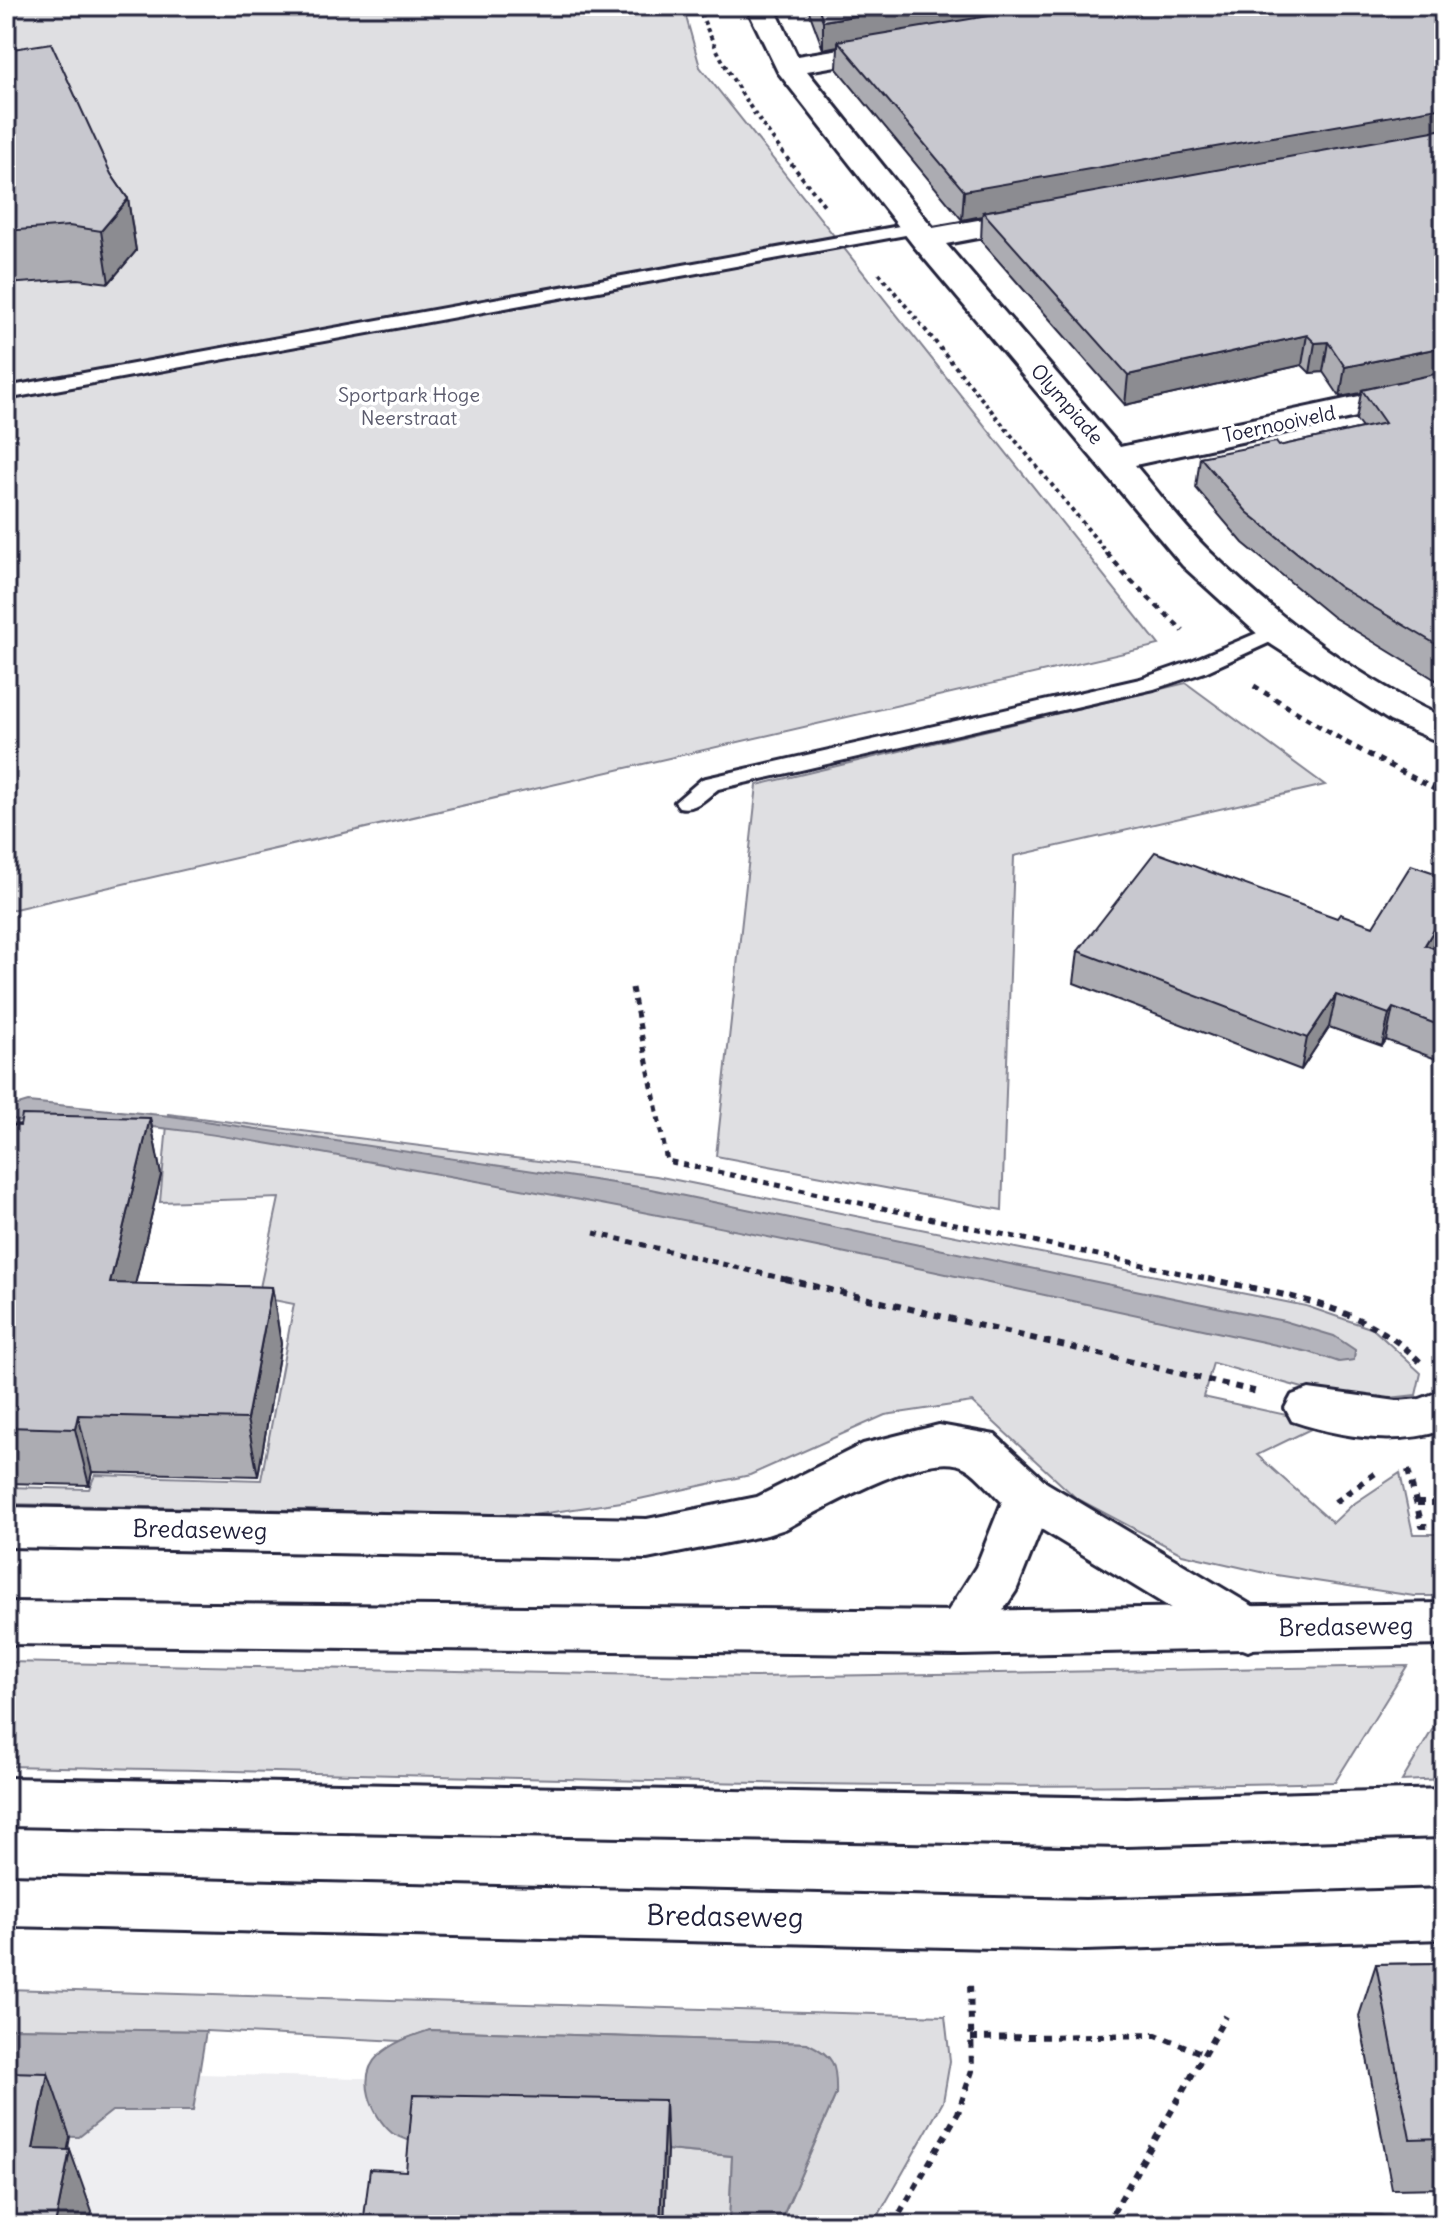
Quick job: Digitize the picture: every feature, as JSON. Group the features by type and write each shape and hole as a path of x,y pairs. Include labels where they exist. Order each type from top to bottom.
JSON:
{"street":[{"name":"Olympiade","path":"760,6 788,66 921,234 1196,558 1276,631 1403,713 1444,732"},
{"path":"788,66 916,45"},
{"path":"921,234 1073,212"},
{"name":"Toernooiveld","path":"1114,459 1444,388"},
{"path":"1309,1408 1395,1421 1436,1414 1435,1388"},
{"name":"Bredaseweg","path":"6,1527 647,1539 767,1515 880,1458 939,1444 978,1449 1029,1497 1248,1629"},
{"path":"960,1633 998,1576 1029,1497"},
{"name":"Bredaseweg","path":"6,1623 960,1633 1444,1624"},
{"path":"6,1802 1126,1822 1444,1813"},
{"name":"Bredaseweg","path":"6,1901 1085,1925 1444,1914"}],"lane":[{"path":"6,393 921,234"},
{"path":"687,802 710,784 1172,676 1276,631"}],"path":[{"path":"632,988 667,1161 1315,1302 1364,1320 1394,1336 1435,1388"},
{"path":"594,1233 1247,1389 1309,1408"},
{"path":"1407,1466 1422,1526 1444,1526"},
{"path":"1417,1503 1444,1503"},
{"path":"893,2225 958,2113 972,2071 970,1976"},
{"path":"1106,2225 1226,2016"},
{"path":"971,2038 1156,2035 1204,2054"}],"shaded area":[{"path":"28,1102 171,1116 646,1188 1284,1321 1334,1336 1355,1350 1354,1360 1339,1362 1309,1352 769,1237 285,1146 126,1124 19,1121 8,1117 8,1108"},
{"path":"6,2028 206,2031 193,2111 112,2111 79,2137 6,2135"},
{"path":"430,2030 807,2043 823,2052 832,2062 836,2094 779,2225 729,2225 732,2156 667,2150 421,2145 392,2133 373,2106 367,2084 368,2074 384,2050"},
{"path":"6,2069 670,2086 664,2225 6,2225"},
{"path":"1343,2214 1380,2215 1411,2225 1325,2225"}],"green space":[{"name":"Sportpark Hoge Neerstraat","path":"6,6 683,6 700,67 1159,645 6,911"},
{"path":"1186,683 1325,785 1014,856 1002,1210 716,1156 757,785"},
{"path":"168,1114 656,1176 1306,1306 1373,1329 1421,1373 1416,1395 1353,1402 1213,1363 1203,1397 1323,1423 1257,1455 1333,1523 1352,1505 1400,1473 1413,1534 1444,1534 1444,1596 1414,1596 1270,1574 1182,1554 1076,1498 972,1402 885,1415 750,1475 635,1500 533,1515 6,1504 6,1487 89,1489 95,1475 261,1480 294,1304 258,1297 279,1198 160,1202"},
{"path":"6,1662 754,1677 1407,1666 1335,1782 1003,1786 670,1782 6,1766"},
{"path":"1444,1710 1444,1779 1402,1781"},
{"path":"6,1989 945,2016 950,2061 943,2102 873,2225 779,2225 836,2094 807,2043 430,2030 400,2041 206,2031 6,2028"},
{"path":"667,2150 732,2156 729,2225 664,2225"}],"building":[{"path":"818,6 914,6 823,21"},
{"path":"1048,6 1444,6 1444,86 1436,88 1444,95 1444,107 964,191 838,41"},
{"path":"51,43 111,174 128,199 101,231 69,226 6,231 6,50"},
{"path":"1444,129 1444,347 1345,367 1328,342 1315,343 1307,335 1128,375 983,212"},
{"path":"1444,372 1444,649 1338,586 1247,512 1200,457 1276,442 1279,446 1385,423 1362,390"},
{"path":"1155,852 1337,918 1340,914 1373,926 1411,865 1444,876 1444,913 1425,945 1444,952 1444,1027 1393,1008 1389,1014 1336,995 1307,1038 1078,951"},
{"path":"22,1115 150,1118 110,1283 272,1287 247,1419 78,1415 75,1429 6,1427 6,1125 20,1126"},
{"path":"1444,1963 1444,2138 1410,2139 1376,1964"},
{"path":"6,2072 48,2073 33,2149 70,2150 55,2225 6,2225"},
{"path":"413,2095 665,2100 660,2225 363,2225 370,2169 406,2171"}]}
